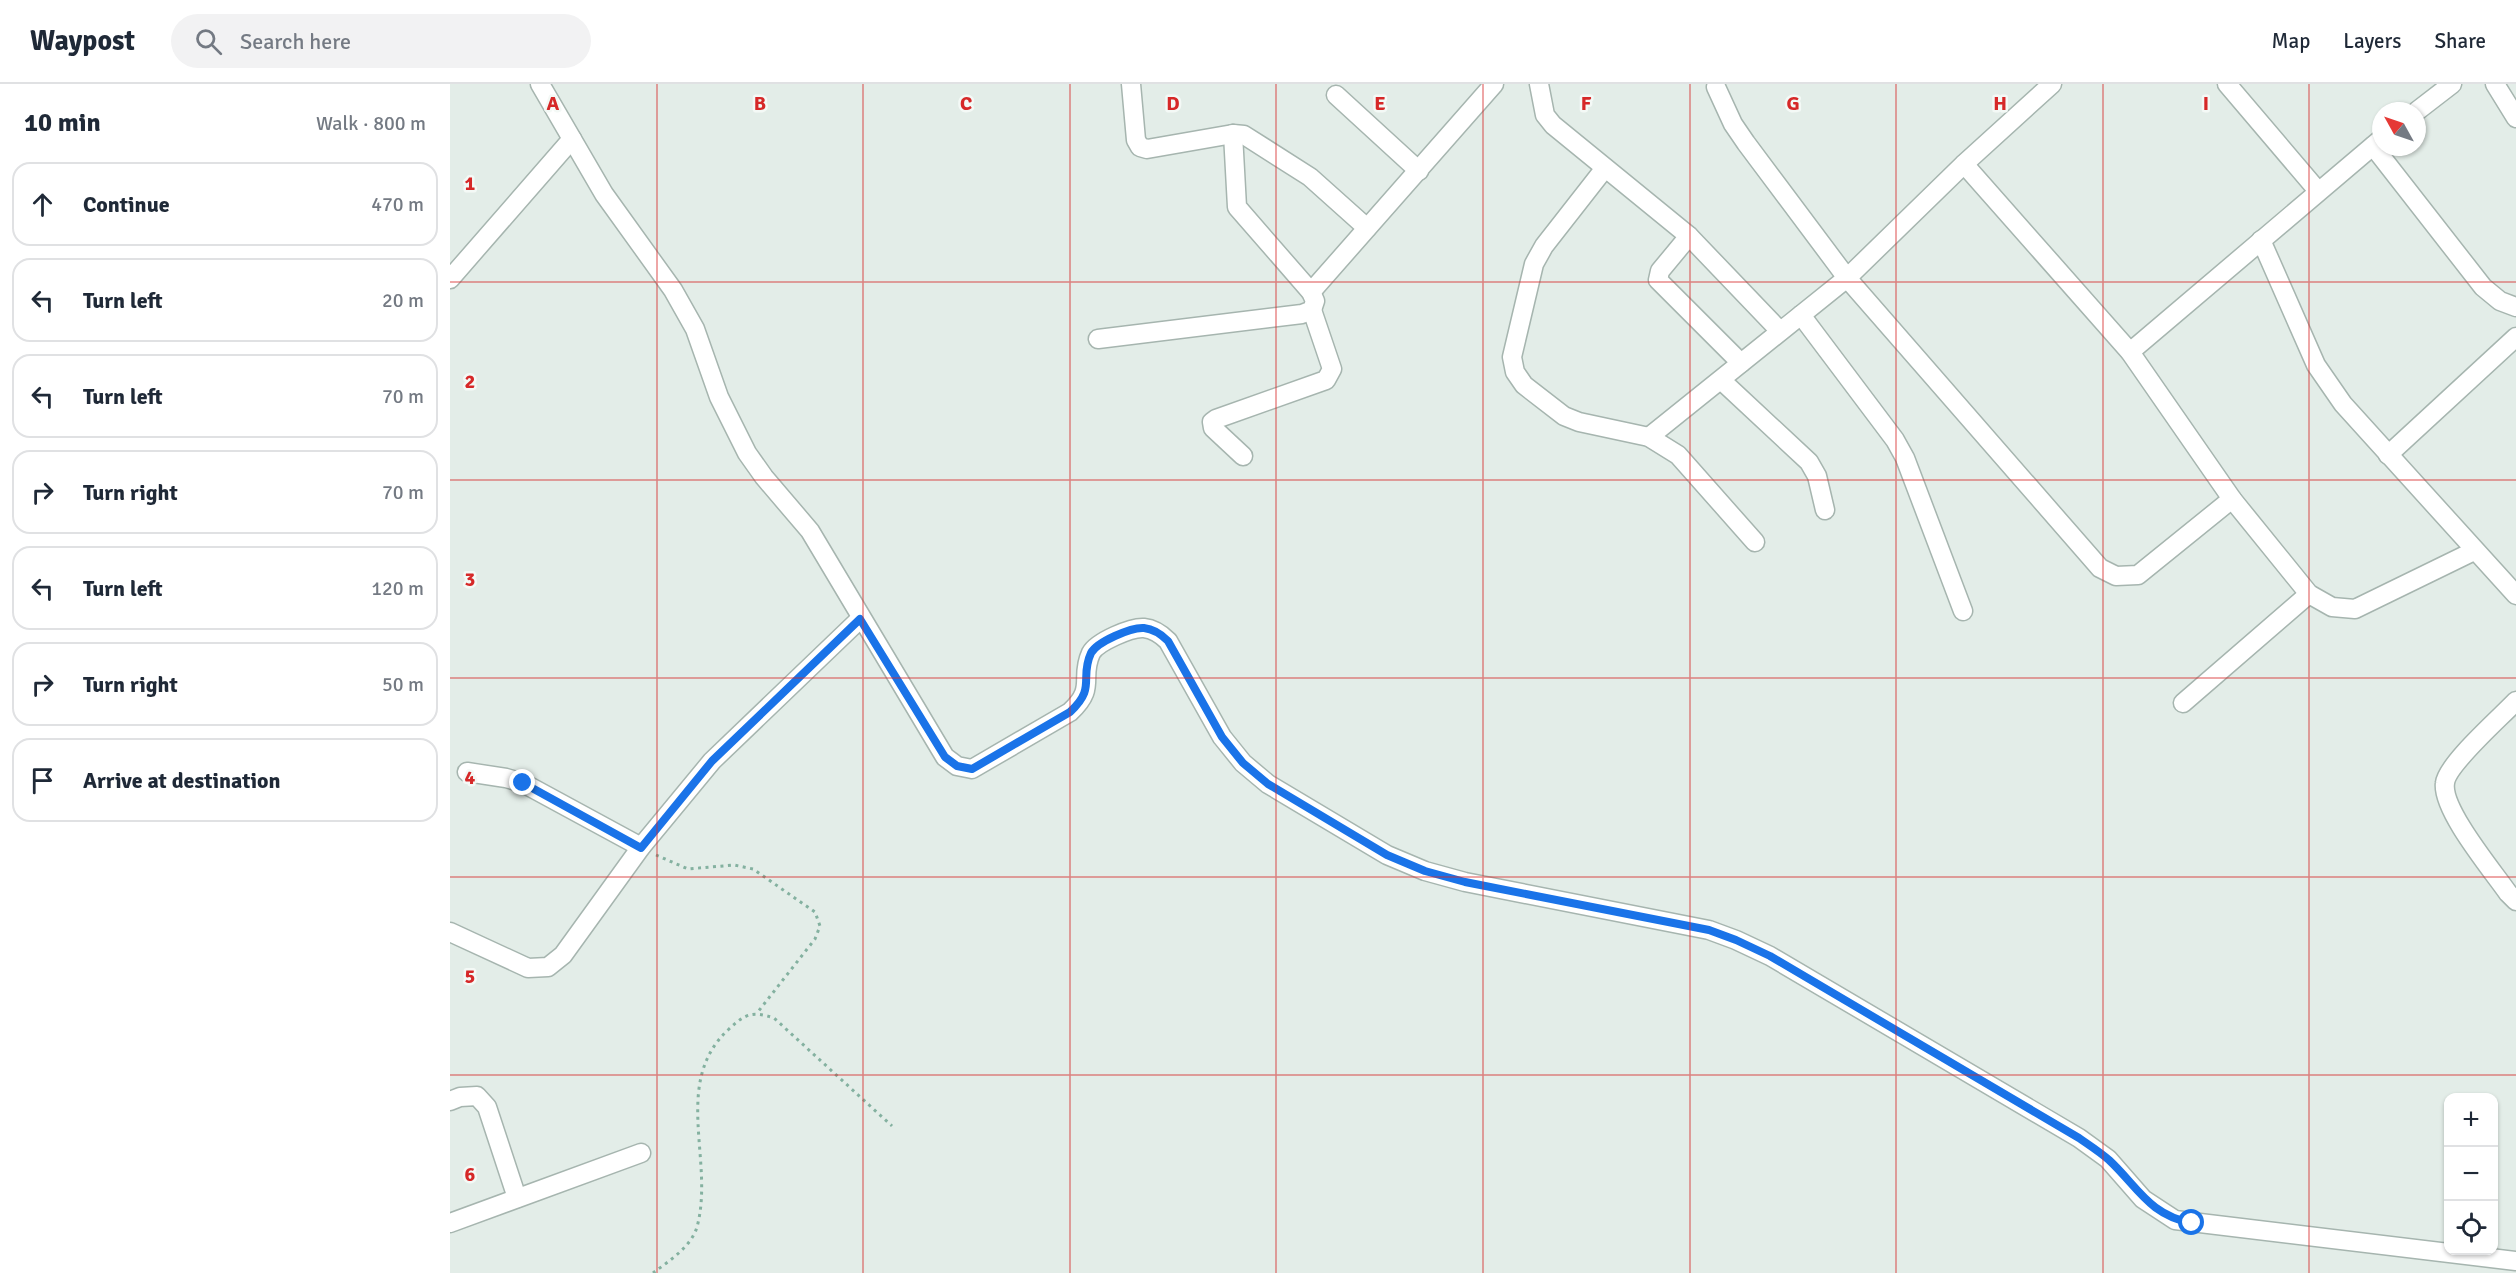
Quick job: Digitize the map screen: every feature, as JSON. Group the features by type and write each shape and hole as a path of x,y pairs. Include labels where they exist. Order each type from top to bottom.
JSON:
{"street":[{"path":"540,84 604,194 673,290 695,329 719,397 747,453 764,477 810,531 860,619 945,757 957,766 972,769 1070,712 1080,703 1087,688 1087,667 1092,652 1102,641 1141,628 1149,629 1168,641 1222,737 1243,763 1268,784 1387,855 1425,871 1465,882 1709,930 1736,940 1770,956 2079,1138 2108,1159 2143,1199 2175,1220 2516,1261"},
{"path":"1131,84 1136,140 1140,147 1146,149 1233,134 1244,135 1256,140 1310,177 1367,228"},
{"path":"1098,339 1302,314 1367,228 1494,84"},
{"path":"1539,84 1545,115 1553,125 1689,237 1780,331"},
{"path":"1649,437 1846,278 1964,164 2052,84"},
{"path":"2227,84 2318,190"},
{"path":"2426,104 2452,84"},
{"path":"2495,84 2516,118"},
{"path":"1717,85 1733,124 1846,278 2100,568 2116,576 2138,575 2232,499"},
{"path":"1336,95 1419,171"},
{"path":"1233,134 1237,207 1311,301 1332,369 1326,380 1216,418 1212,422 1213,428 1243,456"},
{"path":"450,279 572,139"},
{"path":"2130,352 2318,190 2372,147"},
{"path":"2387,156 2483,287 2500,301 2516,307"},
{"path":"1964,164 2130,352 2232,499 2309,594 2332,607 2355,609 2474,551"},
{"path":"1605,168 1544,246 1534,264 1512,357 1515,372 1524,385 1564,416 1579,422 1649,437 1678,455 1755,542"},
{"path":"1689,237 1660,271 1658,280 1741,363"},
{"path":"2261,240 2316,365 2343,404 2516,595"},
{"path":"1801,315 1895,440 1905,458 1963,610"},
{"path":"2388,455 2516,337"},
{"path":"1720,380 1809,462 1817,476 1825,510"},
{"path":"2183,703 2309,594"},
{"path":"450,932 528,968 548,966 563,955 641,848 712,761 860,619"},
{"path":"2516,701 2451,767 2445,782 2445,796 2455,818 2516,901"},
{"path":"467,772 523,783 641,848"},
{"path":"450,1101 460,1097 477,1096 487,1107 517,1198"},
{"path":"450,1223 641,1153"}],"path":[{"path":"641,848 688,869 734,865 753,869 814,912 820,926 815,939 757,1013"},
{"path":"653,1273 682,1251 696,1230 702,1200 696,1101 705,1061 723,1035 741,1017 757,1013 774,1018 892,1126"}],"route":[{"path":"523,783 641,848 712,761 860,619 945,757 957,766 972,769 1070,712 1080,703 1087,688 1087,667 1092,652 1102,641 1141,628 1149,629 1168,641 1222,737 1243,763 1268,784 1387,855 1425,871 1465,882 1709,930 1736,940 1770,956 2079,1138 2108,1159 2143,1199 2175,1220 2192,1223"}]}
